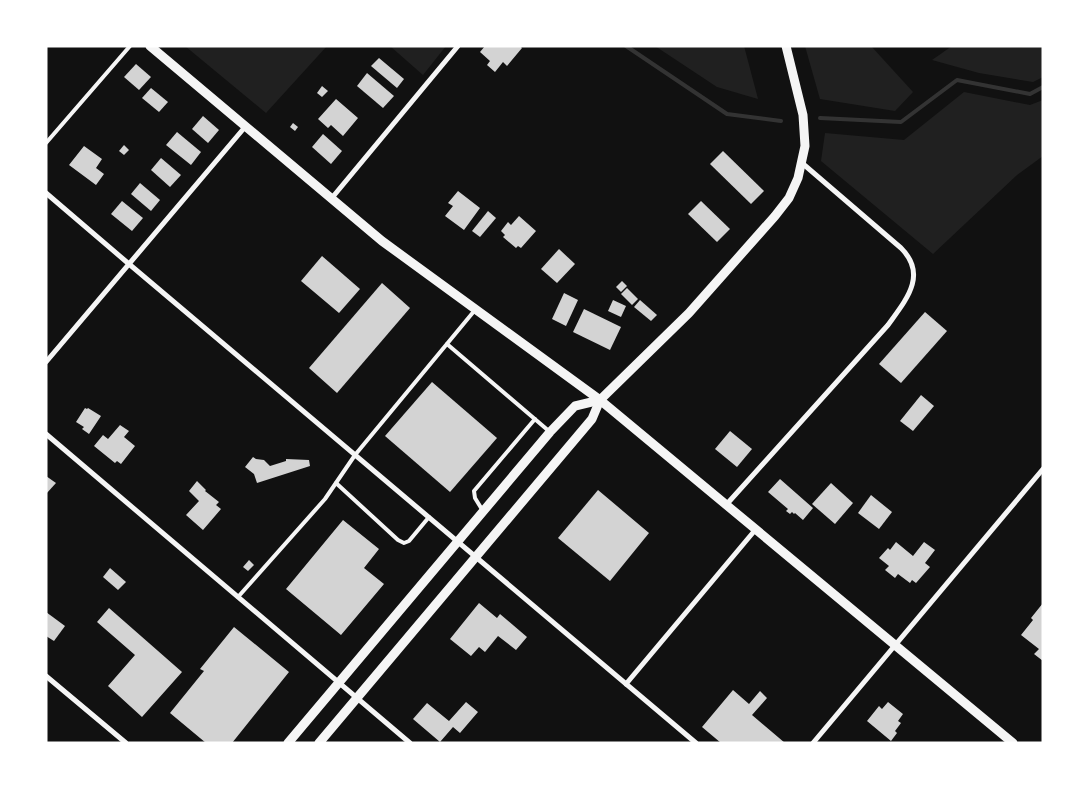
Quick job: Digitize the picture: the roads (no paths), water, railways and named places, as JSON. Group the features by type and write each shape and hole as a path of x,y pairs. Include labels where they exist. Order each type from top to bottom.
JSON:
{"street":[{"path":"150,46 382,241 600,400 1013,743"},
{"path":"331,199 458,46"},
{"path":"319,743 592,419 600,400 689,313 789,198 798,178 805,146 803,115 786,46"},
{"path":"46,362 245,127"},
{"path":"726,504 888,325 904,301 915,273 913,263 901,248 802,163"},
{"path":"46,193 696,743"},
{"path":"288,743 550,432 575,406 600,400"},
{"path":"46,434 410,743"},
{"path":"813,743 1043,469"},
{"path":"626,684 756,529"},
{"path":"46,676 126,743"}],"lane":[{"path":"46,143 130,46"},
{"path":"238,598 325,498 355,455 475,310"},
{"path":"447,344 550,432"},
{"path":"483,511 475,498 474,491 535,419"},
{"path":"336,483 398,540 404,543 409,540 429,517"}],"waterway":[{"path":"626,46 727,114 781,121"},
{"path":"820,118 901,122 957,80 1030,94 1043,87"}]}
